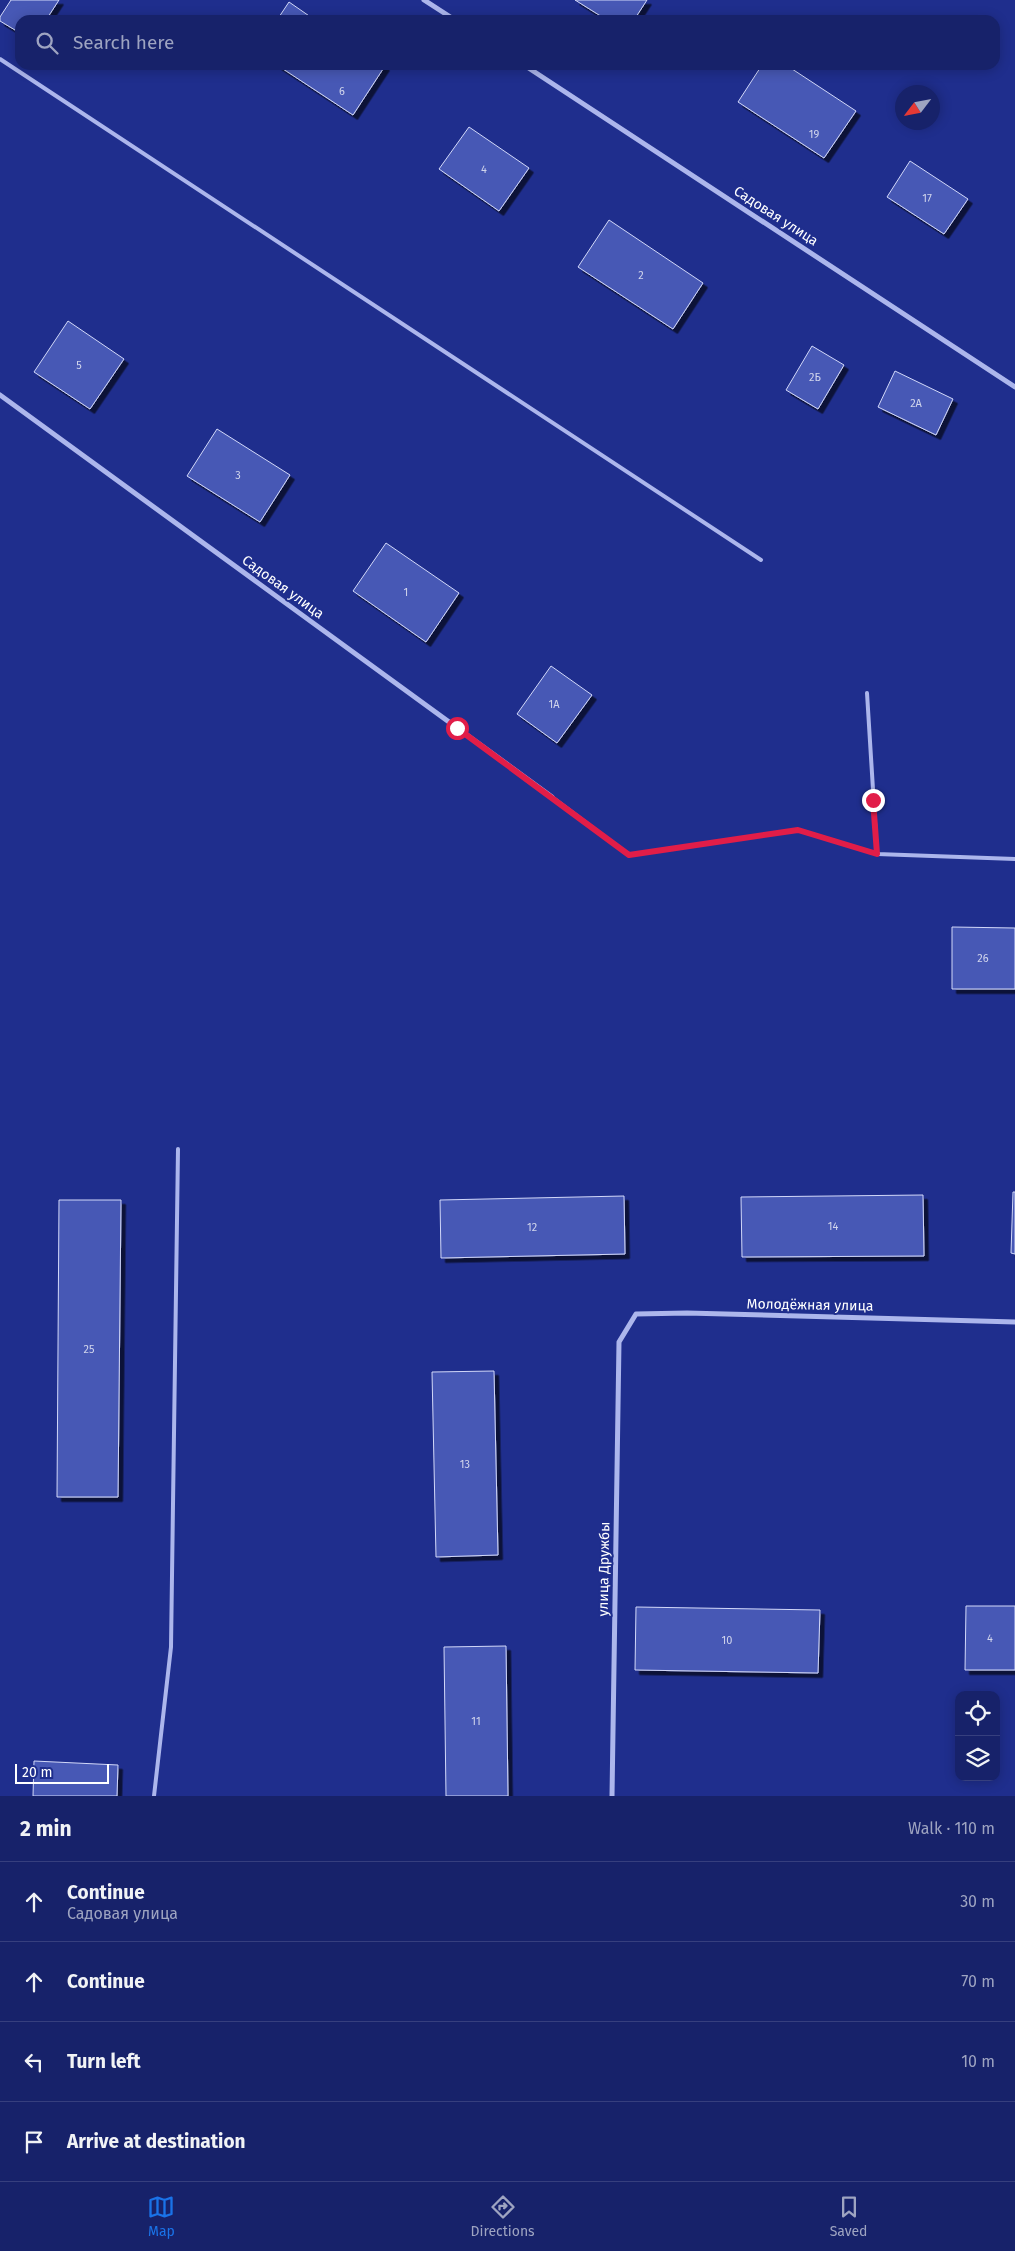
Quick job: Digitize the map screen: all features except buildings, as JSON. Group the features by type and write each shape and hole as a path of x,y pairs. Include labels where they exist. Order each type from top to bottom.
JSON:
{"street":[{"path":"424,0 446,15"},
{"name":"Садовая улица","path":"532,70 1015,387"},
{"name":"Садовая улица","path":"0,395 552,797"},
{"name":"Молодёжная улица","path":"619,1342 636,1314 687,1313 1015,1322"},
{"name":"улица Дружбы","path":"612,1796 619,1342"}],"lane":[{"path":"0,59 15,69"},
{"path":"17,70 761,560"},
{"path":"867,692 877,854"},
{"path":"552,797 629,855 798,830 877,854 1015,859"},
{"path":"154,1796 171,1647 178,1149"}],"route":[{"path":"457,728 629,855 798,830 877,854 873,800"}]}
